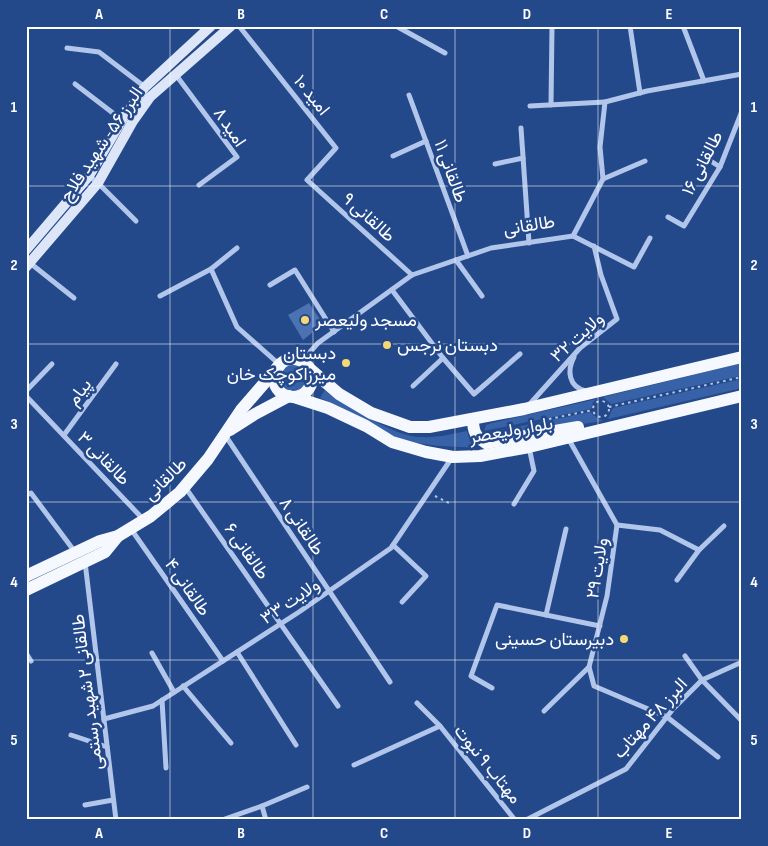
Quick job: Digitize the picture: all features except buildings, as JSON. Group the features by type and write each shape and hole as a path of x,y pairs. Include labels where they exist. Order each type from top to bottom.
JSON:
{"main road":[{"name":"بلوار ولیعصر","path":"306,365 339,394 371,413 410,427 429,427 524,409 742,357"},
{"path":"290,359 306,365 312,374 310,387 306,392 291,396 284,394 276,386 275,375 280,365 290,359"},
{"name":"طالقانی","path":"118,536 144,520 185,486 208,459 241,410 280,365"},
{"name":"طالقانی","path":"224,434 255,414 291,396"},
{"name":"بلوار ولیعصر","path":"291,396 328,408 366,426 392,442 426,452 453,457 480,456 529,447 742,396"},
{"path":"473,420 473,430 478,438 486,443 575,427 624,424"},
{"path":"26,576 100,541 118,536"},
{"path":"26,590 105,552 118,536"}],"street":[{"name":"البرز ۵۶- شهید فلاح","path":"27,247 89,176 122,120 145,88 211,26"},
{"name":"البرز ۵۶- شهید فلاح","path":"28,265 98,183 134,120 150,97 231,26"},
{"name":"امید ۱۰","path":"239,26 336,148 307,180"},
{"path":"396,26 445,53"},
{"path":"552,26 552,105"},
{"path":"630,26 640,93"},
{"path":"683,26 704,81"},
{"path":"67,48 99,52 145,88"},
{"name":"امید ۸","path":"176,74 237,157 199,185"},
{"path":"530,106 605,102 640,93 742,74"},
{"path":"75,84 122,120"},
{"name":"طالقانی ۱۱","path":"409,94 468,256"},
{"path":"605,102 600,147 603,179 645,160"},
{"name":"طالقانی ۱۶","path":"668,217 684,226 720,166 742,111"},
{"path":"521,128 528,243"},
{"path":"393,156 426,141"},
{"path":"495,164 523,158"},
{"path":"706,158 720,166"},
{"path":"89,176 136,221"},
{"name":"طالقانی","path":"306,365 318,343 412,276 491,248 573,236 603,179"},
{"name":"طالقانی ۹","path":"307,180 412,276"},
{"path":"573,236 634,267 650,238"},
{"name":"ولایت ۳۲","path":"524,409 580,348 617,320 594,246"},
{"path":"160,296 211,269 237,248"},
{"path":"456,260 482,296"},
{"path":"28,265 74,298"},
{"path":"211,269 237,327 280,365"},
{"path":"270,285 295,270 334,332"},
{"path":"392,290 443,358 474,394 520,354"},
{"path":"580,348 570,367 569,375 579,390 593,392"},
{"path":"413,386 443,358"},
{"path":"26,391 52,364"},
{"name":"پیام","path":"64,436 116,364"},
{"name":"طالقانی ۳","path":"26,396 144,520"},
{"name":"طالقانی ۸","path":"224,434 390,682"},
{"name":"ولایت ٢٩","path":"568,437 618,525 607,596 589,667"},
{"path":"514,504 534,471 529,447"},
{"name":"ولایت ٣۳","path":"104,719 153,706 281,624 391,548 453,457"},
{"name":"طالقانی ۶","path":"185,486 338,706"},
{"path":"26,495 31,493 75,553"},
{"path":"618,525 660,530 699,550"},
{"path":"677,580 699,550 724,526"},
{"name":"طالقانی ۴","path":"131,529 223,661"},
{"path":"546,615 566,529"},
{"path":"393,545 426,576 402,602"},
{"name":"طالقانی ۲ شهید رستمی","path":"85,562 116,820"},
{"path":"492,688 471,676 497,605 600,626"},
{"path":"237,652 296,745"},
{"path":"26,653 31,661"},
{"path":"152,654 174,692"},
{"path":"685,656 702,680 742,722"},
{"name":"البرز ۴۸ مهتاب","path":"526,820 626,768 667,717 702,680 742,662"},
{"path":"544,711 589,667 594,686 667,717 718,757"},
{"path":"183,686 231,743"},
{"path":"162,700 166,768"},
{"name":"مهتاب ۹ نبوت","path":"417,703 440,726 515,820"},
{"path":"354,765 440,726"},
{"path":"71,735 107,747"},
{"path":"222,820 307,787"},
{"path":"84,805 113,800"},
{"path":"262,806 266,820"}],"path":[{"path":"609,407 742,377"},
{"path":"600,401 605,402 609,407 608,412 603,416 597,416 594,412 594,405 600,401"},
{"path":"429,492 451,504"}],"shaded area":[{"path":"742,363 742,376 611,404 603,397"},
{"path":"293,364 303,368 307,378 303,388 293,392 283,388 279,378 283,368"},
{"path":"742,379 742,388 608,419 613,408"},
{"path":"326,388 371,419 398,432 410,436 427,437 444,436 467,431 470,441 476,448 425,444 396,437 320,398"},
{"path":"597,399 593,402 591,409 484,431 486,425 492,423"},
{"path":"591,412 603,421 493,437 489,437 485,433"}],"place":[{"name":"مسجد ولیعصر","path":"305,320"},
{"name":"دبستان نرجس","path":"387,345"},
{"name":"دبستان میرزاکوچک خان","path":"346,363"},
{"name":"دبیرستان حسینی","path":"624,639"}]}
